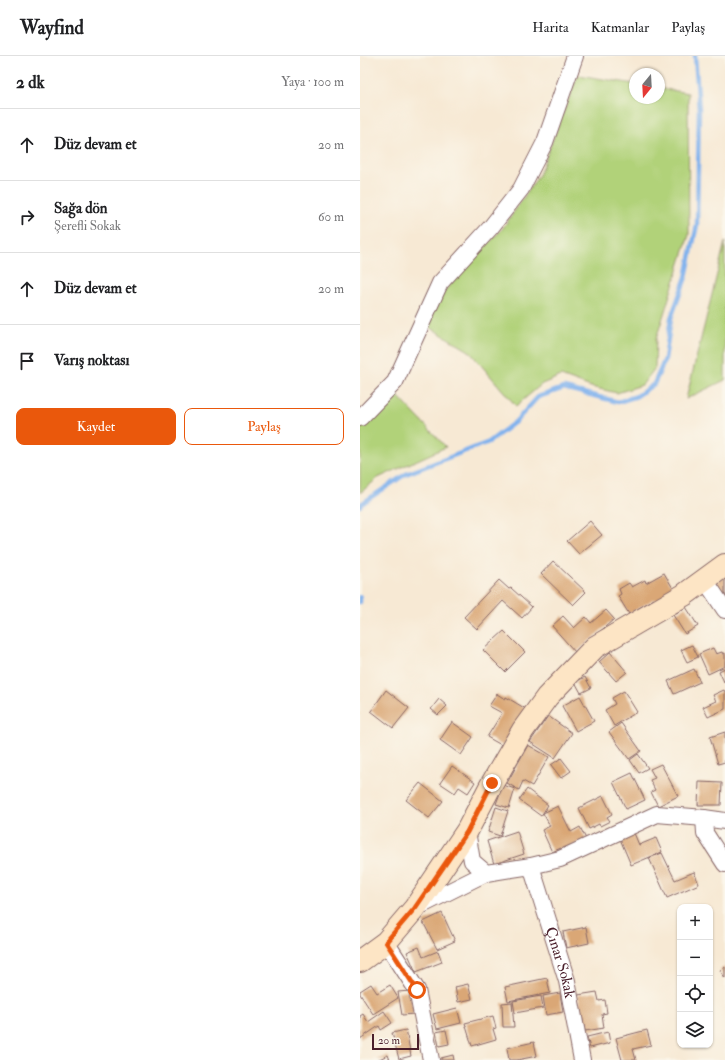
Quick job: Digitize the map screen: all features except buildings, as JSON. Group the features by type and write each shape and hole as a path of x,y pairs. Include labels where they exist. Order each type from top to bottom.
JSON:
{"street":[{"path":"360,418 395,382 440,284 491,228 521,189 545,142 576,56"},
{"path":"360,961 386,942 415,908 467,832 490,787 523,730 547,697 595,647 684,595 725,565"},
{"path":"705,580 725,610"},
{"path":"415,908 486,873 531,866 560,859 657,814 704,818 725,822"},
{"path":"704,818 705,833 725,864"},
{"path":"467,832 472,861 486,873"},
{"name":"Çınar Sokak","path":"531,866 567,981 582,1060"},
{"path":"386,942 417,990 431,1060"}],"green space":[{"path":"578,75 629,83 629,104 665,104 665,89 688,93 689,235 656,339 655,368 642,385 617,393 591,387 561,376 542,384 516,406 469,351 426,325 445,290 503,228 539,175"},
{"path":"725,242 725,380 686,399"},
{"path":"393,391 446,447 378,478 360,493 360,425"}],"waterway":[{"path":"360,506 406,474 489,442 515,422 538,397 564,388 618,402 637,396 654,384 665,359 671,318 686,277 697,225 699,109 695,56"},
{"path":"360,597 360,602"}],"route":[{"path":"417,990 386,942 415,908 467,832 492,783"}]}
